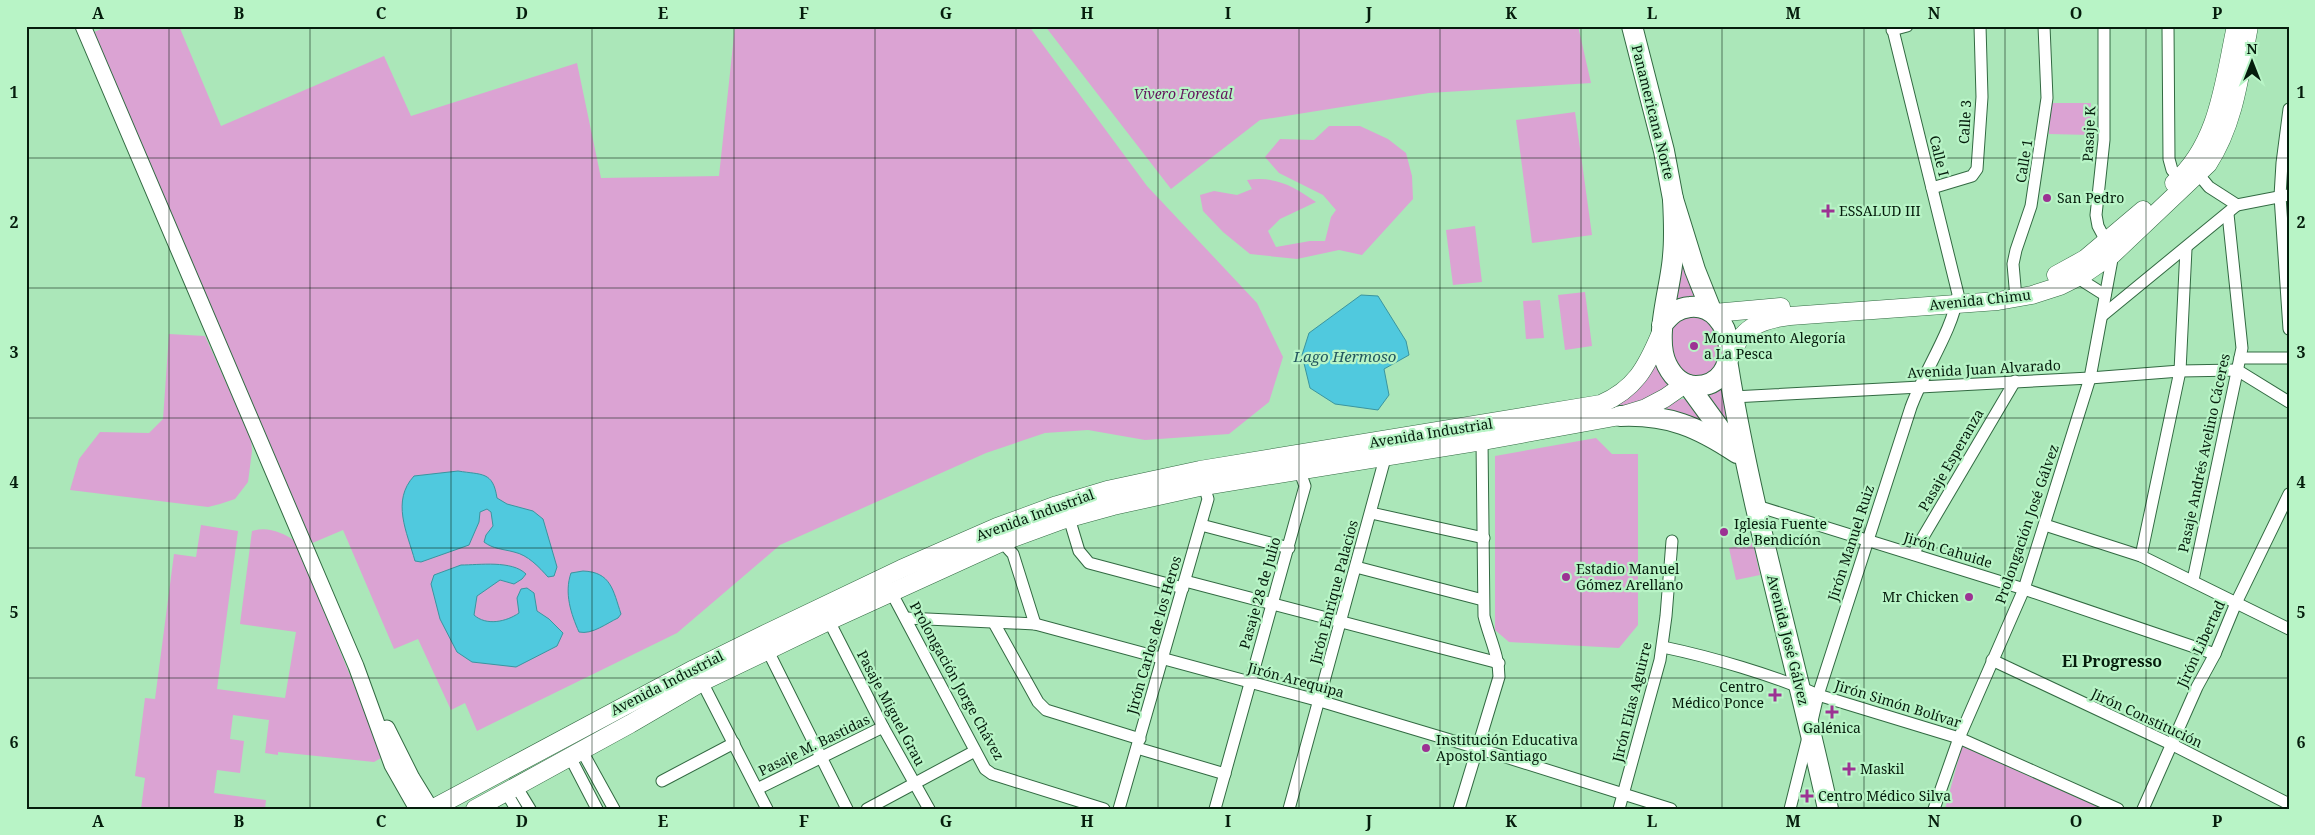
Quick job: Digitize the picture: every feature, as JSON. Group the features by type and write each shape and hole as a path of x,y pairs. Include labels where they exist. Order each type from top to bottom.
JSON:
{"highway":[{"name":"Panamericana Norte","path":"1632,26 1664,151 1673,199 1695,270 1712,312"},
{"name":"Panamericana Norte","path":"1661,330 1673,255 1673,199"},
{"path":"1702,307 1712,312 1724,329 1729,362 1723,374 1711,383 1686,385 1671,372 1666,364 1661,330 1674,312 1682,308 1702,307"},
{"name":"Avenida José Gálvez","path":"1729,362 1733,397 1748,472 1798,686 1810,726 1828,809"},
{"name":"Avenida José Gálvez","path":"1686,385 1737,453 1748,472"},
{"path":"1620,416 1657,416 1672,420 1710,437 1737,453"}],"main road":[{"name":"Avenida Chimu","path":"2188,180 2196,158 2212,126 2219,104 2236,26"},
{"name":"Avenida Chimu","path":"1729,362 1742,335 1756,324 1766,320 2015,292 2041,292 2078,278 2110,247 2188,180 2220,147 2233,108 2249,26"},
{"name":"Avenida Chimu","path":"2015,292 2065,271 2110,247"},
{"name":"Avenida Chimu","path":"1712,312 1957,298"},
{"name":"Avenida Industrial","path":"432,809 694,669 887,585 1069,518 1202,478 1390,440 1601,404 1617,397 1639,376 1661,330"},
{"name":"Avenida Industrial","path":"475,809 702,682 829,621 887,585 997,527 1057,505 1107,490 1202,478 1300,472 1620,416 1652,405 1686,385"}],"street":[{"path":"83,26 356,666 392,765 417,809"},
{"path":"1892,28 1907,26"},
{"name":"Calle 3","path":"1932,188 1972,176 1977,169 1982,97 1980,26"},
{"name":"Calle 1","path":"2015,292 2013,264 2031,206 2043,138 2048,93 2044,26"},
{"name":"Pasaje K","path":"2104,26 2104,140 2096,215 2098,226 2110,247"},
{"path":"2168,26 2169,159 2188,180 2209,187 2237,205"},
{"name":"Calle I","path":"1892,28 1957,298"},
{"path":"2289,109 2283,152 2289,329"},
{"path":"2103,315 2186,249 2237,205 2284,195"},
{"name":"Pasaje Andrés Avelino Cáceres","path":"2192,580 2242,348 2228,214"},
{"name":"Prolongación José Gálvez","path":"1934,809 1959,738 2024,589 2045,526 2090,378 2103,315 2110,247"},
{"path":"2141,556 2180,371 2186,249"},
{"path":"2078,278 2105,295"},
{"name":"Jirón Manuel Ruiz","path":"1790,809 1818,695 1918,387 1953,314 1957,298"},
{"path":"2240,358 2289,358"},
{"path":"2237,370 2289,402"},
{"name":"Avenida Juan Alvarado","path":"1733,397 2090,378 2180,371 2237,370"},
{"name":"Pasaje Esperanza","path":"1913,554 2015,381"},
{"name":"Jirón Enrique Palacios","path":"1289,809 1390,440"},
{"path":"1459,809 1499,677 1499,663 1488,634 1483,600 1482,441"},
{"name":"Pasaje 28 de Julio","path":"1215,809 1271,604 1306,486 1300,472"},
{"name":"Jirón Carlos de los Heros","path":"1119,809 1208,499 1202,478"},
{"name":"Jirón Libertad","path":"2143,809 2197,687 2215,654 2236,603 2289,494"},
{"name":"Jirón Cahuide","path":"1757,506 2024,589 2215,654"},
{"path":"1371,512 1484,538"},
{"path":"1069,518 1079,551 1089,563 1271,604 1499,663"},
{"path":"1201,525 1289,548"},
{"path":"2045,526 2141,556 2289,628"},
{"name":"Jirón Elías Aguirre","path":"1619,809 1663,647 1672,541"},
{"path":"1002,542 1013,554 1035,624"},
{"path":"1356,567 1483,600"},
{"name":"Prolongación Jorge Chávez","path":"887,585 985,769 992,774 1104,809"},
{"name":"Jirón Arequipa","path":"906,618 1035,624 1320,701 1671,809"},
{"name":"Pasaje Miguel Grau","path":"829,621 883,727 928,809"},
{"path":"994,623 1038,702 1046,710 1225,774"},
{"name":"Jirón Simón Bolívar","path":"1663,647 1685,651 1798,686 1818,695 1959,738 2118,809"},
{"path":"768,651 847,809"},
{"name":"Jirón Constitución","path":"1992,660 2171,744 2289,804"},
{"path":"356,666 412,778 432,809"},
{"path":"702,682 767,809"},
{"name":"Pasaje M. Bastidas","path":"757,789 883,727"},
{"path":"662,781 734,742"},
{"path":"867,809 975,751"},
{"path":"576,754 597,809"},
{"path":"576,754 614,809"},
{"path":"511,789 516,809"},
{"path":"511,789 530,809"}],"green space":[{"path":"109,26 179,26 221,126 384,56 411,116 577,63 601,178 719,176 735,26 1029,26 1147,186 1257,303 1283,357 1269,402 1229,434 1145,440 1088,430 1045,433 986,453 780,545 677,633 477,731 465,703 451,710 418,639 394,649 343,530 310,544 94,32"},
{"name":"Vivero Forestal","path":"1045,26 1578,26 1591,83 1429,93 1260,120 1171,189"},
{"path":"2050,103 2091,103 2090,135 2049,134"},
{"path":"1575,112 1592,235 1532,243 1516,120"},
{"path":"1329,126 1360,126 1388,139 1406,153 1412,176 1413,199 1362,255 1339,250 1297,259 1250,254 1223,232 1203,211 1200,195 1214,191 1237,195 1252,189 1247,180 1276,181 1300,191 1316,202 1280,219 1268,231 1276,247 1310,241 1325,241 1331,217 1336,210 1323,195 1279,173 1265,157 1280,139 1314,140"},
{"path":"1475,226 1482,282 1453,285 1446,230"},
{"path":"1679,247 1704,298 1673,300"},
{"path":"1585,292 1592,346 1565,350 1558,295"},
{"path":"1540,300 1544,338 1526,339 1523,301"},
{"path":"1696,316 1714,324 1723,356 1714,373 1687,378 1668,351 1673,323 1677,320"},
{"path":"169,334 205,336 251,438 252,451 248,482 235,499 208,507 70,490 79,459 100,432 149,433 163,419"},
{"path":"1655,363 1672,384 1649,403 1397,445 1604,409"},
{"path":"1723,385 1733,434 1701,393"},
{"path":"1686,399 1707,424 1659,406"},
{"name":"Estadio Manuel Gómez Arellano","path":"1596,438 1612,454 1638,454 1638,625 1619,648 1509,642 1495,630 1495,456"},
{"path":"201,525 238,531 217,689 285,698 296,632 240,624 252,531 263,529 285,535 295,541 381,751 381,758 374,762 278,752 278,755 265,753 269,720 233,715 230,739 244,741 240,773 217,770 214,793 266,800 265,809 141,809 145,778 135,776 145,698 155,699 174,554 196,557"},
{"path":"1753,543 1760,575 1736,580 1729,548"},
{"path":"1962,746 2103,809 1945,809"}],"water":[{"name":"Lago Hermoso","path":"1361,295 1378,296 1406,341 1409,355 1384,369 1389,395 1378,410 1335,404 1310,388 1302,355 1309,333"},
{"path":"458,471 485,476 493,483 497,498 507,504 533,511 543,519 557,567 554,576 548,577 537,565 524,556 484,542 486,535 493,526 491,512 487,509 480,512 479,522 469,545 421,562 415,561 403,517 403,496 407,486 414,476"},
{"path":"461,565 504,565 526,574 514,584 500,580 477,596 474,615 490,622 514,616 519,613 517,598 521,589 527,588 534,593 537,611 549,619 563,633 557,646 516,667 472,662 457,652 440,619 431,584 434,575"},
{"path":"583,571 600,575 610,584 621,614 618,618 589,632 579,632 573,618 568,596 571,573"}],"place":[{"name":"San Pedro","path":"2047,198"},
{"name":"ESSALUD III","path":"1828,211"},
{"name":"Monumento Alegoría a La Pesca","path":"1694,346"},
{"name":"Iglesia Fuente de Bendicíón","path":"1724,532"},
{"name":"Estadio Manuel Gómez Arellano","path":"1566,577"},
{"name":"Mr Chicken","path":"1969,597"},
{"name":"Centro Médico Ponce","path":"1775,695"},
{"name":"Galénica","path":"1832,712"},
{"name":"Institución Educativa Apostol Santiago","path":"1426,748"},
{"name":"Maskil","path":"1849,769"},
{"name":"Centro Médico Silva","path":"1807,796"}],"district":[{"name":"El Progresso","path":"2112,661"}]}
